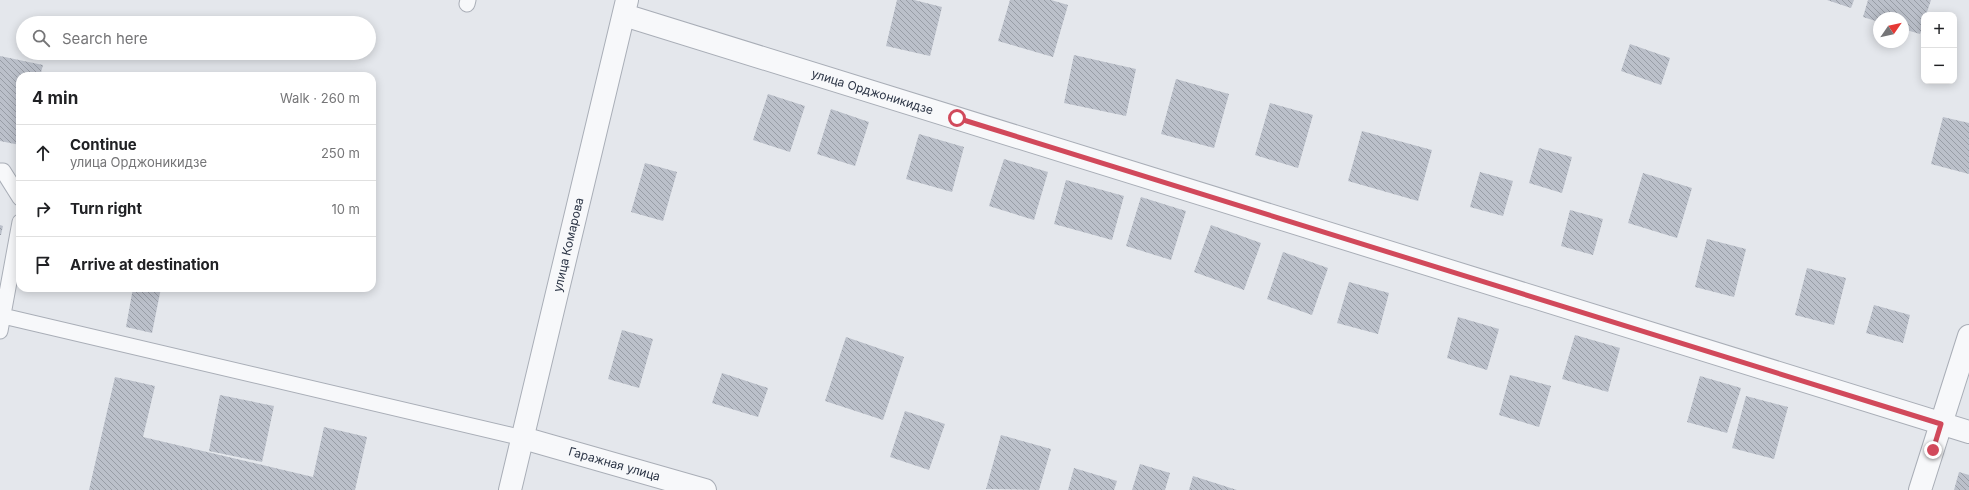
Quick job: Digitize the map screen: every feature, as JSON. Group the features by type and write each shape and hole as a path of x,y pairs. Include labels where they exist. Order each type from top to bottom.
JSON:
{"street":[{"name":"улица Орджоникидзе","path":"626,7 1969,432"},
{"name":"улица Комарова","path":"510,490 626,7"},
{"path":"1920,490 1969,336"},
{"name":"Гаражная улица","path":"523,438 705,490"}],"lane":[{"path":"0,171 3,171 16,192"},
{"path":"0,332 16,244"},
{"path":"3,316 523,438"}],"building":[{"path":"897,0 914,0 942,7 930,56 886,46"},
{"path":"1010,0 1051,0 1068,5 1053,57 998,41"},
{"path":"1827,0 1854,0 1851,8"},
{"path":"1868,0 1931,0 1927,12 1921,12 1920,34 1909,31 1909,12 1873,12 1873,20 1863,17"},
{"path":"1630,44 1670,58 1661,85 1621,71"},
{"path":"1074,55 1136,69 1126,116 1064,103"},
{"path":"0,56 43,65 41,72 16,72 16,144 0,141"},
{"path":"1176,79 1229,94 1214,148 1161,134"},
{"path":"768,94 805,106 790,152 753,140"},
{"path":"1270,103 1313,115 1298,168 1255,155"},
{"path":"831,109 869,122 855,166 817,154"},
{"path":"1943,117 1969,123 1969,174 1931,164"},
{"path":"1362,131 1432,150 1418,201 1348,181"},
{"path":"919,134 964,147 952,192 906,179"},
{"path":"1539,148 1572,157 1562,193 1529,183"},
{"path":"1004,159 1048,172 1034,220 989,206"},
{"path":"645,163 677,172 663,221 631,212"},
{"path":"1480,172 1513,181 1503,216 1470,207"},
{"path":"1643,173 1692,188 1677,238 1628,223"},
{"path":"1066,180 1124,196 1112,240 1054,224"},
{"path":"1141,197 1186,211 1171,260 1126,246"},
{"path":"1570,210 1603,219 1593,255 1561,246"},
{"path":"0,225 3,226 1,235 0,235"},
{"path":"1211,225 1261,243 1244,290 1194,272"},
{"path":"1707,239 1746,249 1734,297 1695,287"},
{"path":"1283,252 1328,268 1312,315 1267,299"},
{"path":"1807,268 1846,278 1834,325 1795,315"},
{"path":"1349,282 1389,293 1378,334 1337,323"},
{"path":"132,292 160,292 152,333 126,327"},
{"path":"1874,305 1910,315 1903,343 1866,333"},
{"path":"1458,317 1499,329 1487,370 1447,358"},
{"path":"622,330 653,339 639,388 608,379"},
{"path":"1575,335 1620,348 1608,392 1562,379"},
{"path":"846,337 904,357 883,420 825,401"},
{"path":"722,373 768,388 758,417 712,403"},
{"path":"1510,375 1551,386 1539,427 1499,415"},
{"path":"1700,376 1741,388 1727,433 1687,422"},
{"path":"115,377 155,386 143,437 313,477 324,427 367,437 355,490 89,490"},
{"path":"220,395 274,406 262,462 209,451"},
{"path":"1746,396 1788,407 1774,459 1732,448"},
{"path":"905,411 945,424 929,470 890,457"},
{"path":"1001,435 1051,449 1039,490 986,489"},
{"path":"1140,464 1170,473 1165,490 1132,490"},
{"path":"1074,468 1117,481 1114,490 1068,490"},
{"path":"1959,472 1969,475 1969,490 1954,490"},
{"path":"1193,476 1237,490 1189,490"}],"route":[{"path":"957,118 1941,424 1933,450"}]}
